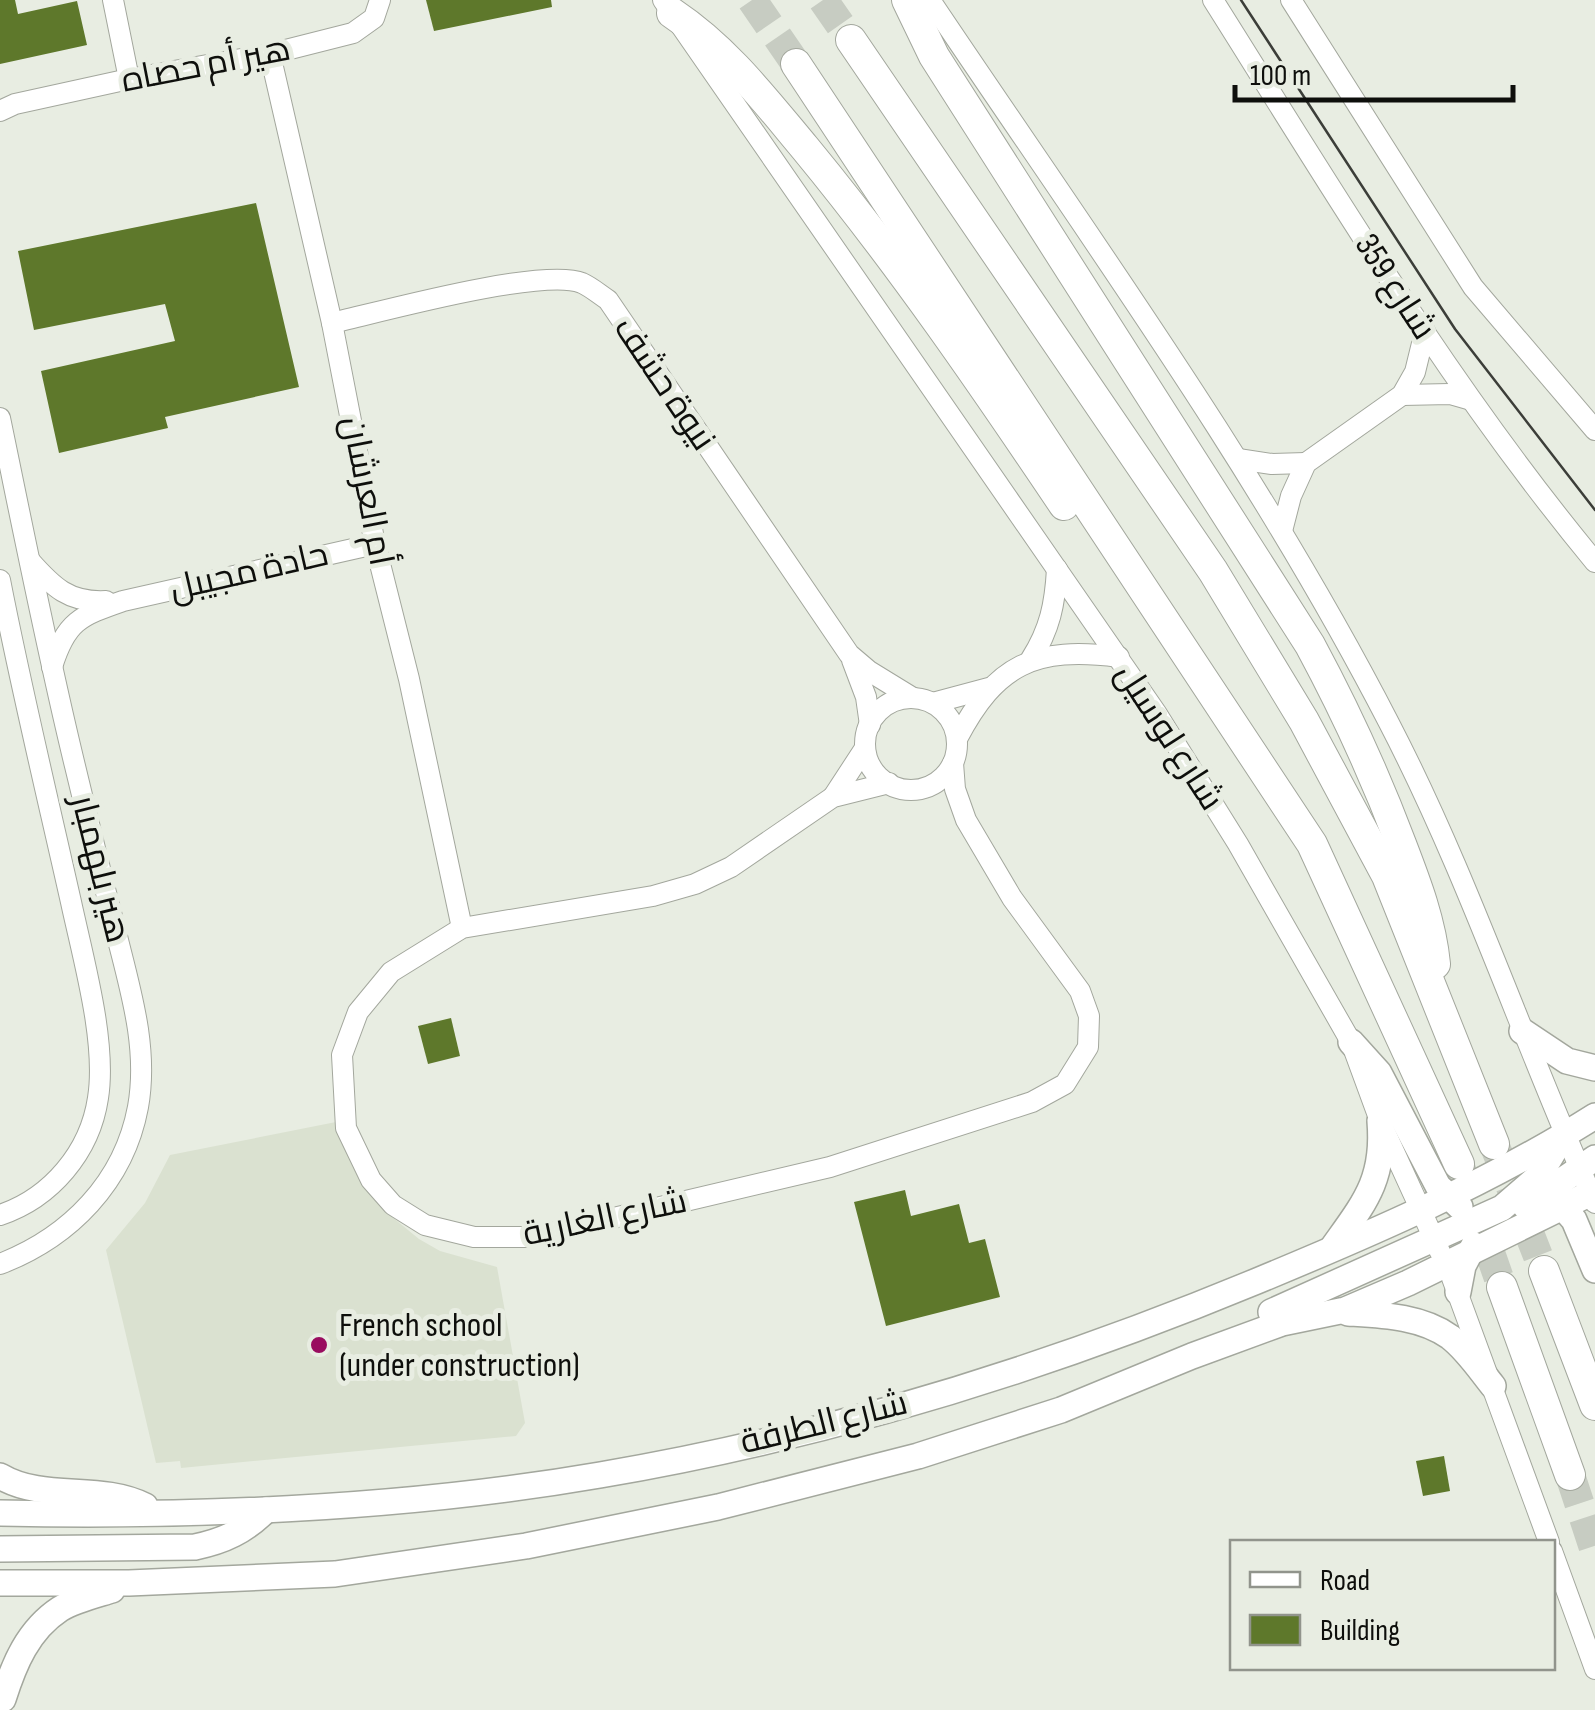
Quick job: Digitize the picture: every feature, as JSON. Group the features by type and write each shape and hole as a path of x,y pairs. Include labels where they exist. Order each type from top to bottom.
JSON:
{"highway":[{"path":"907,0 934,56 1287,605 1332,686 1369,762 1424,906 1434,954 1437,1002"},
{"path":"668,6 734,63 853,206 941,324 1268,795 1312,844"},
{"path":"851,40 1213,572 1284,688 1387,876 1494,1144"},
{"name":"شارع لوسيل","path":"796,64 1312,844 1459,1182"},
{"path":"1544,1272 1595,1405"},
{"path":"1502,1287 1570,1475"}],"main road":[{"path":"1522,1030 1567,1061 1595,1068"},
{"path":"1351,1042 1379,1073 1438,1186 1459,1182 1594,1196"},
{"name":"شارع الطرفة","path":"0,1513 158,1514 422,1499 602,1475 798,1432 904,1404 1179,1314 1420,1210 1459,1182 1563,1135 1595,1116"},
{"path":"1331,1251 1372,1190 1381,1156 1380,1121"},
{"path":"1563,1135 1546,1166 1547,1194 1595,1270"},
{"path":"1458,1292 1470,1252 1479,1239 1587,1164"},
{"path":"1459,1182 1502,1222"},
{"path":"1192,1356 1244,1323 1440,1252 1502,1222"},
{"name":"شارع الطرفة","path":"0,1583 129,1583 336,1574 526,1546 718,1507 936,1450 1062,1410 1282,1323 1358,1304 1440,1252 1470,1252"},
{"path":"1333,1312 1379,1315 1434,1328 1460,1347 1493,1386"},
{"path":"0,1476 29,1490 129,1498 158,1514"},
{"path":"0,1549 195,1547 240,1532 266,1510"},
{"path":"3,1698 14,1663 36,1631 62,1608 129,1583"}],"street":[{"path":"113,0 129,79"},
{"name":"هير أم حصاه","path":"5,106 270,54 353,33 374,18 380,0"},
{"path":"930,0 1238,459 1389,723 1442,836 1563,1135 1587,1164 1594,1196"},
{"name":"شارع 359","path":"1213,0 1352,222 1509,456 1595,562"},
{"name":"شارع 359","path":"1291,0 1474,287 1595,430"},
{"name":"شارع لوسيل","path":"668,6 1119,657 1238,844 1351,1042 1380,1121 1458,1292 1549,1540"},
{"name":"أم العرشان","path":"270,54 462,928"},
{"name":"نيوة حشف","path":"332,323 466,292 546,279 580,282 608,300 850,654 866,697 870,724"},
{"path":"1282,531 1291,496 1306,463 1402,395 1415,372 1425,331"},
{"path":"1402,395 1440,393 1472,400"},
{"name":"هير بلهمبار","path":"0,418 51,669 135,1010 142,1069 129,1141 103,1189 56,1236 0,1264"},
{"path":"1238,459 1306,463"},
{"name":"حادة مجيبل","path":"51,669 59,643 78,618 122,601 375,544"},
{"name":"حادة مجيبل","path":"29,561 64,595 90,602 122,601"},
{"path":"1031,659 1050,624 1057,569"},
{"name":"هير بلهمبار","path":"0,580 85,966 100,1058 98,1099 88,1134 73,1162 22,1208 0,1215"},
{"name":"نيوة حشف","path":"850,654 879,678 923,701"},
{"path":"989,688 883,708 870,724 865,748 875,772 899,788 934,784 953,763 957,739 989,688 1031,659 1066,654 1119,657"},
{"path":"923,701 945,712 957,739"},
{"name":"شارع الغارية","path":"833,797 865,748"},
{"name":"شارع الغارية","path":"888,783 833,797 731,867 695,884 653,896 462,928 391,972 358,1012 342,1056 346,1128 371,1180 393,1205 426,1225 474,1237 560,1233 830,1167 1032,1102 1065,1084 1088,1047 1088,1016 1080,990 1012,898 966,820 955,790 953,763"},
{"name":"شارع الغارية","path":"921,788 966,820"},
{"path":"1555,1559 1595,1669"}],"shaded area":[{"name":"French school (under construction)","path":"336,1122 364,1184 386,1212 440,1251 497,1267 525,1423 516,1436 181,1468 180,1461 156,1463 106,1250 145,1203 170,1155"}],"building":[{"path":"0,0 15,0 18,14 77,1 87,45 0,64"},
{"path":"426,0 551,0 552,7 434,31"},
{"path":"256,203 299,387 165,417 168,428 59,453 41,371 175,341 165,304 34,330 18,251"},
{"path":"451,1018 460,1056 428,1064 418,1026"},
{"path":"905,1190 911,1216 959,1204 969,1243 985,1239 1000,1297 886,1326 854,1202"},
{"path":"1444,1456 1450,1491 1423,1496 1416,1461"}],"tunnel":[{"path":"752,0 796,64"},
{"path":"823,0 851,40"},
{"path":"1494,1144 1544,1271"},
{"path":"1459,1164 1502,1287"},
{"path":"1570,1475 1595,1551"}],"tram line":[{"path":"1241,0 1455,329 1595,510"}],"place":[{"name":"French school (under construction)","path":"319,1345"}]}
